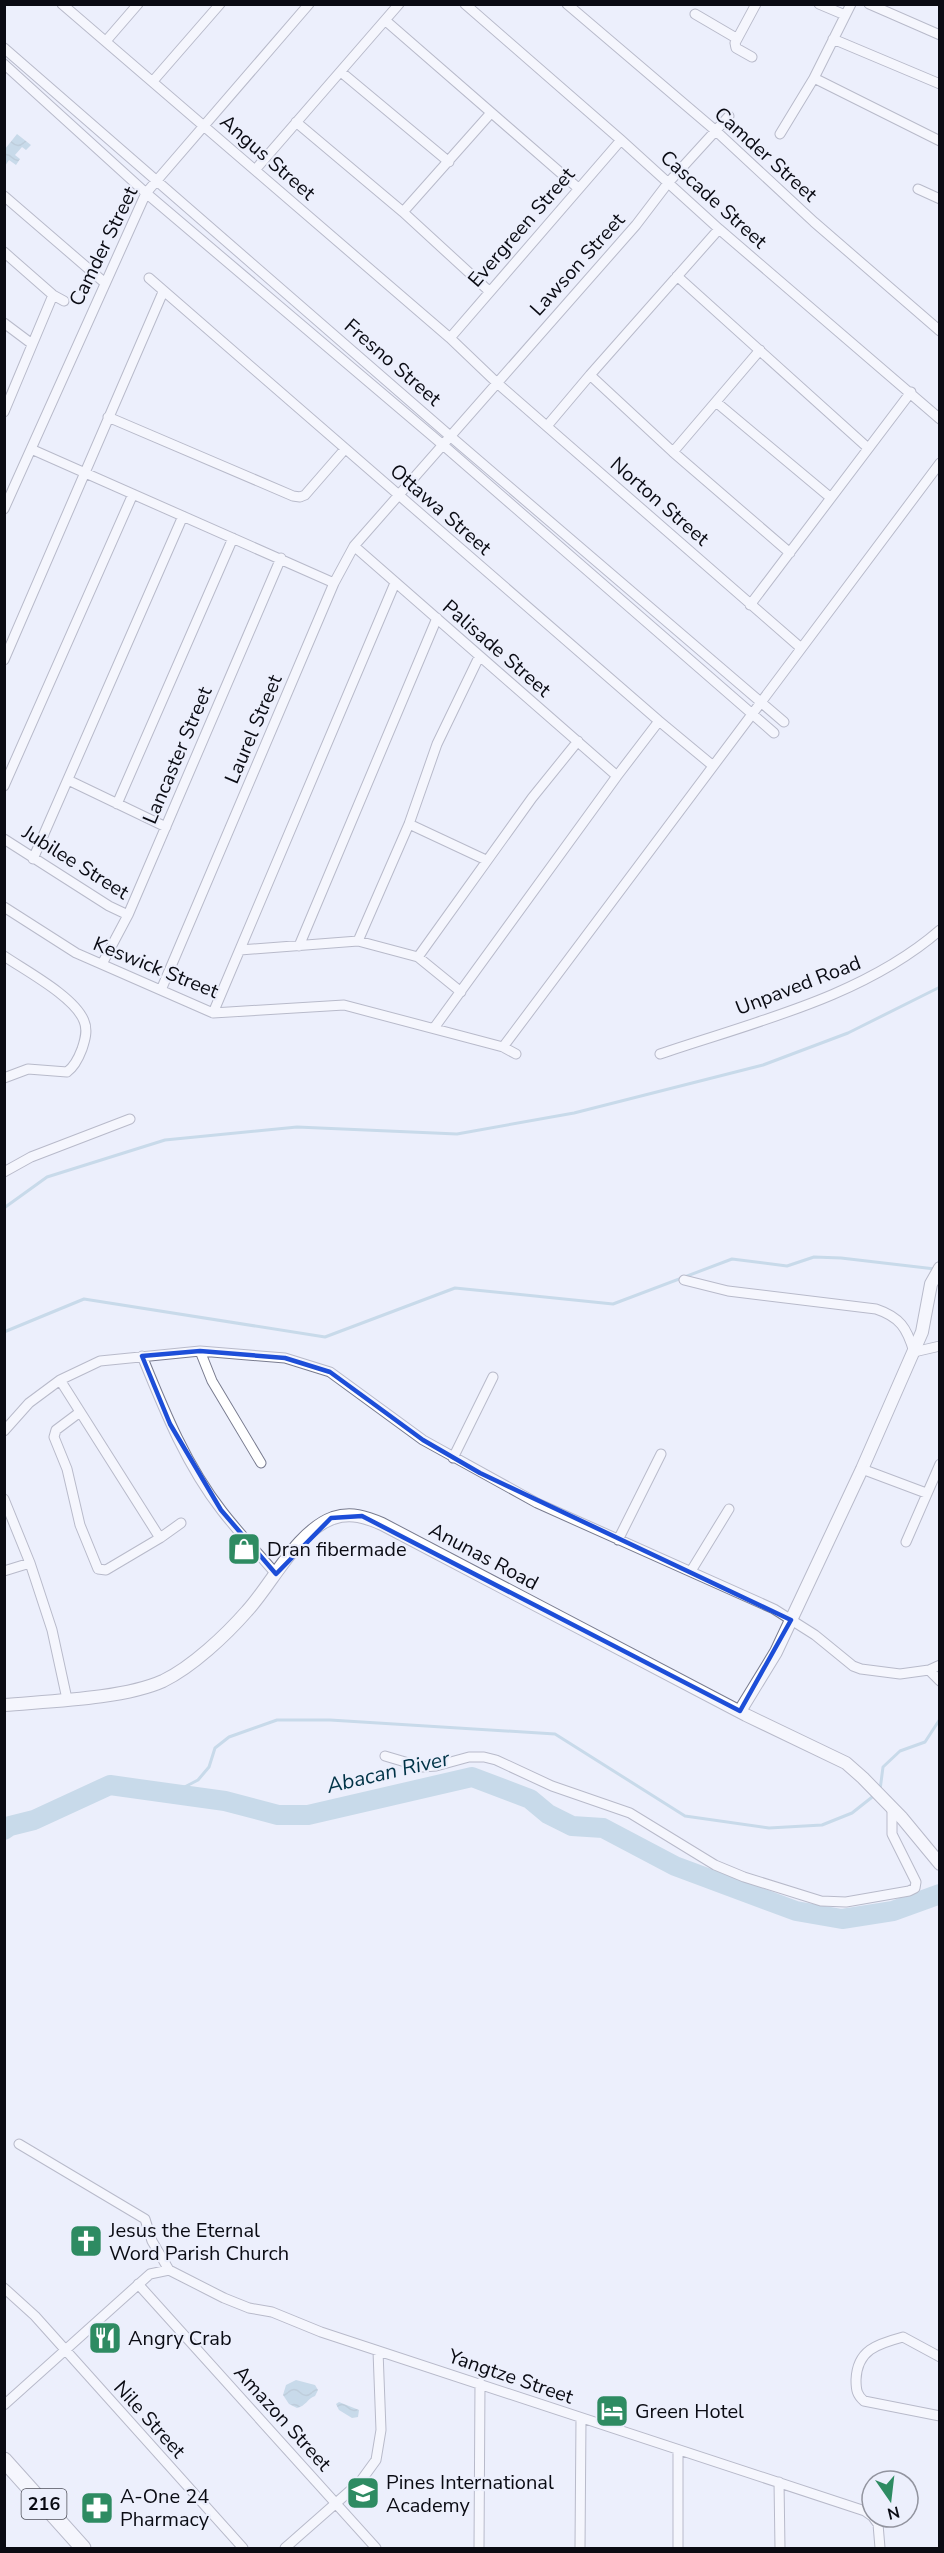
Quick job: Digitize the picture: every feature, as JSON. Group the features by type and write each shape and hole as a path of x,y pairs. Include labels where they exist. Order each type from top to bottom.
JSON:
{"main road":[{"name":"216","path":"4,2460 83,2548"}],"street":[{"name":"Angus Street","path":"62,4 450,338 496,382"},
{"path":"106,41 138,4"},
{"path":"153,81 220,4"},
{"name":"Camder Street","path":"4,509 146,193 309,4"},
{"path":"255,170 399,4"},
{"name":"Cascade Street","path":"465,4 621,140 718,229 911,392 939,419"},
{"name":"Camder Street","path":"567,4 716,131 814,222 939,331"},
{"path":"752,57 736,48 736,38 756,4"},
{"path":"819,4 845,15"},
{"path":"780,134 814,78 851,4"},
{"path":"869,4 939,34"},
{"path":"695,15 736,38"},
{"path":"386,21 490,114 578,188"},
{"path":"833,39 939,84"},
{"name":"Fresno Street","path":"4,48 450,436 784,722"},
{"name":"Fresno Street","path":"4,64 146,193 443,445 774,733"},
{"path":"341,72 449,162"},
{"path":"814,78 939,141"},
{"path":"404,212 490,114"},
{"name":"Lawson Street","path":"443,445 636,225 668,183 729,117"},
{"path":"296,122 404,212 489,291"},
{"name":"Evergreen Street","path":"450,338 621,140"},
{"path":"918,189 939,200"},
{"path":"4,196 105,283"},
{"path":"547,426 718,229"},
{"path":"4,252 53,295 64,301"},
{"path":"677,276 868,448"},
{"name":"Ottawa Street","path":"149,278 659,722 712,765"},
{"path":"4,660 163,292"},
{"path":"4,412 53,295"},
{"path":"4,322 32,344"},
{"path":"673,452 760,350"},
{"path":"590,375 673,452 790,553"},
{"name":"Norton Street","path":"496,382 801,648"},
{"path":"750,605 911,392"},
{"path":"716,402 831,498"},
{"path":"108,417 300,497 305,495 345,449"},
{"name":"Laurel Street","path":"161,990 334,584 354,546 443,445"},
{"path":"31,449 281,558 334,584"},
{"path":"502,1047 939,463"},
{"path":"4,786 134,494"},
{"path":"33,858 183,516"},
{"path":"117,804 233,538"},
{"name":"Palisade Street","path":"354,546 616,776"},
{"name":"Lancaster Street","path":"102,964 128,915 281,558"},
{"path":"213,1013 396,583"},
{"path":"299,946 437,618"},
{"path":"358,941 409,824 437,744 479,657"},
{"path":"434,1028 616,776 659,722"},
{"path":"418,957 486,860 578,741"},
{"path":"68,780 166,827"},
{"path":"409,824 486,860"},
{"name":"Jubilee Street","path":"4,839 109,906 128,915"},
{"name":"Keswick Street","path":"4,907 76,953 213,1013 344,1005 502,1047 516,1054"},
{"name":"Unpaved Road","path":"660,1054 836,993 879,972 923,945 939,930"},
{"path":"240,950 358,941 418,957 461,992"},
{"path":"4,956 70,1003 81,1016 86,1029 81,1050 67,1072 28,1069 4,1078"},
{"path":"4,1172 32,1157 130,1119"},
{"path":"740,1711 768,1667 862,1469 922,1332 931,1284 939,1268"},
{"path":"684,1280 728,1291 876,1309 888,1313 902,1323 907,1329 914,1352"},
{"path":"914,1352 939,1346"},
{"path":"200,1351 212,1381 261,1463"},
{"path":"4,1431 29,1403 60,1380 100,1361 200,1351 285,1358 330,1372 423,1440 537,1503 757,1600 823,1641 844,1660 861,1669 900,1674 929,1670 939,1665"},
{"path":"142,1356 170,1424 204,1484 221,1510 276,1574"},
{"path":"453,1458 493,1377"},
{"path":"60,1380 160,1538"},
{"path":"80,1412 56,1430 54,1437 67,1469 80,1525 98,1569 106,1570 181,1523"},
{"path":"618,1540 661,1454"},
{"path":"906,1542 939,1464"},
{"path":"862,1469 926,1493"},
{"path":"4,1499 30,1563 52,1630 67,1699"},
{"path":"691,1571 729,1509"},
{"name":"Anunas Road","path":"4,1705 67,1699 140,1688 175,1674 226,1633 248,1611 305,1538 323,1523 342,1515 362,1516 382,1524 740,1711 846,1763 890,1805 939,1864"},
{"path":"4,1571 30,1563"},
{"path":"929,1670 939,1681"},
{"path":"385,1756 422,1767 436,1766 469,1757 496,1760 552,1786 630,1813 714,1865 744,1877 821,1901 846,1902 909,1891 915,1887 916,1882 892,1834 890,1805"},
{"path":"4,2405 150,2274 169,2271 152,2241 145,2219 19,2144"},
{"name":"Yangtze Street","path":"169,2271 249,2308 272,2312 321,2332 779,2482 860,2511"},
{"name":"Amazon Street","path":"138,2284 376,2548"},
{"name":"Nile Street","path":"4,2288 35,2316 243,2548"},
{"path":"939,2357 903,2337 890,2340 871,2349 861,2357 856,2371 856,2387 858,2395 864,2401 939,2416"},
{"path":"285,2548 369,2472 376,2460 381,2430 378,2351"},
{"path":"478,2548 480,2383"},
{"path":"580,2548 581,2418"},
{"path":"678,2450 678,2548"},
{"path":"779,2482 780,2548"},
{"path":"879,2529 880,2548"}],"highlighted area":[{"path":"200,1351 285,1358 330,1372 423,1440 480,1473 791,1620 740,1711 362,1516 331,1518 276,1574 221,1510 170,1424 142,1356"}],"water":[{"path":"17,134 31,145 26,150 22,147 15,155 20,159 16,165 9,160 5,166 5,149"},
{"path":"296,2380 315,2385 318,2390 315,2396 297,2408 289,2404 283,2395 286,2385"},
{"path":"339,2402 359,2410 358,2417 352,2418 339,2410 336,2404"}],"waterway":[{"path":"4,1208 47,1177 165,1140 297,1127 457,1134 574,1113 763,1065 848,1033 940,987"},
{"path":"4,1332 84,1299 325,1337 455,1288 613,1304 732,1259 787,1266 814,1257 841,1258 935,1269"},
{"path":"880,1790 883,1767 900,1751 925,1742 940,1719"},
{"path":"173,1793 198,1780 209,1767 215,1748 229,1737 277,1720 330,1720 555,1734 685,1816 769,1828 822,1825 852,1813 876,1794"},
{"name":"Abacan River","path":"4,1830 10,1826 34,1820 110,1785 225,1801 278,1815 308,1815 472,1777 530,1799 548,1814 572,1826 603,1828 675,1866 796,1911 842,1919 893,1911 940,1894"}],"place":[{"name":"Dran fibermade","path":"244,1549"},
{"name":"Jesus the Eternal Word Parish Church","path":"86,2241"},
{"name":"Angry Crab","path":"105,2338"},
{"name":"Green Hotel","path":"612,2411"},
{"name":"Pines International Academy","path":"363,2493"},
{"name":"A-One 24 Pharmacy","path":"97,2508"}]}
